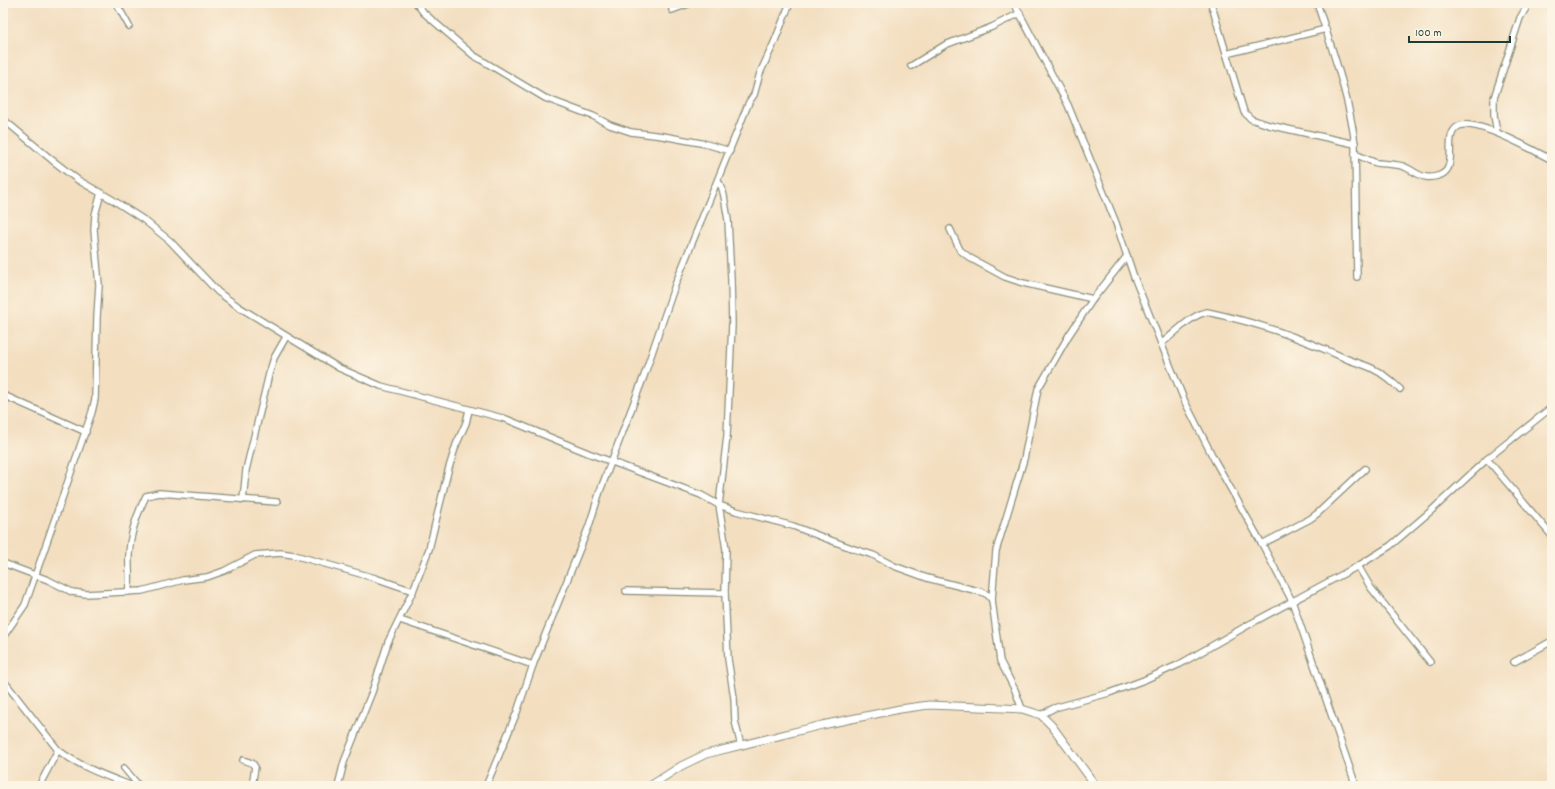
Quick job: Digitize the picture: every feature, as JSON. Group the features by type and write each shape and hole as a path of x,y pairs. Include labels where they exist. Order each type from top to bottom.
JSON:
{"street":[{"path":"116,3 129,26"},
{"path":"416,3 424,13 473,55 545,98 593,116 610,125 631,132 706,144 730,152"},
{"path":"672,10 691,3"},
{"path":"486,786 517,712 533,665 589,526 600,491 644,376 674,285 730,152 749,102 754,95 760,73 790,3"},
{"path":"1014,3 1068,105 1116,224 1134,277 1185,402 1215,461 1292,601 1356,786"},
{"path":"1211,3 1244,112 1251,119 1269,125 1355,144"},
{"path":"1318,3 1353,123 1355,144 1357,277"},
{"path":"1497,133 1494,115 1494,98 1520,18 1529,3"},
{"path":"911,66 944,45 1020,13"},
{"path":"1226,54 1326,29"},
{"path":"3,119 78,180 144,220 170,241 218,292 323,360 355,376 381,386 506,420 588,454 612,461 700,495 736,511 793,526 873,555 894,566 927,578 982,592 988,595 992,600"},
{"path":"1355,154 1376,162 1402,166 1426,177 1439,176 1446,171 1450,162 1450,150 1453,134 1458,127 1466,124 1497,133 1552,160"},
{"path":"718,181 722,188 728,220 732,302 727,436 719,504 726,549 725,593 728,659 734,698 735,720 741,746"},
{"path":"3,638 25,604 86,432 95,399 99,285 94,230 95,215 101,193"},
{"path":"950,229 960,250 970,258 1005,276 1023,283 1093,299"},
{"path":"1022,710 1015,690 1000,661 992,600 996,551 1024,459 1038,389 1069,335 1093,299 1127,256"},
{"path":"1162,343 1190,320 1202,313 1213,314 1267,326 1304,340 1349,360 1374,369 1400,388"},
{"path":"243,500 246,470 268,374 274,358 286,337"},
{"path":"3,395 86,432"},
{"path":"1041,715 1054,708 1109,693 1180,664 1358,566 1390,546 1432,510 1487,459 1552,407"},
{"path":"338,786 352,739 372,692 388,642 413,591 430,543 452,458 464,428 469,410"},
{"path":"1487,459 1552,536"},
{"path":"1262,544 1310,519 1365,470"},
{"path":"128,592 130,582 129,553 132,534 136,515 146,496 159,493 277,502"},
{"path":"3,563 78,593 128,592 142,591 183,580 207,577 235,567 255,555 280,553 294,555 375,578 413,591"},
{"path":"1358,566 1371,588 1430,662"},
{"path":"626,591 725,593"},
{"path":"400,620 533,665"},
{"path":"1514,662 1552,641"},
{"path":"3,680 58,750 69,758 95,772 132,786"},
{"path":"650,786 682,766 706,754 822,725 914,706 972,706 1022,710 1041,715 1052,726 1096,786"},
{"path":"39,786 58,750"},
{"path":"244,760 252,763 255,767 252,786"},
{"path":"124,768 138,786"}]}
